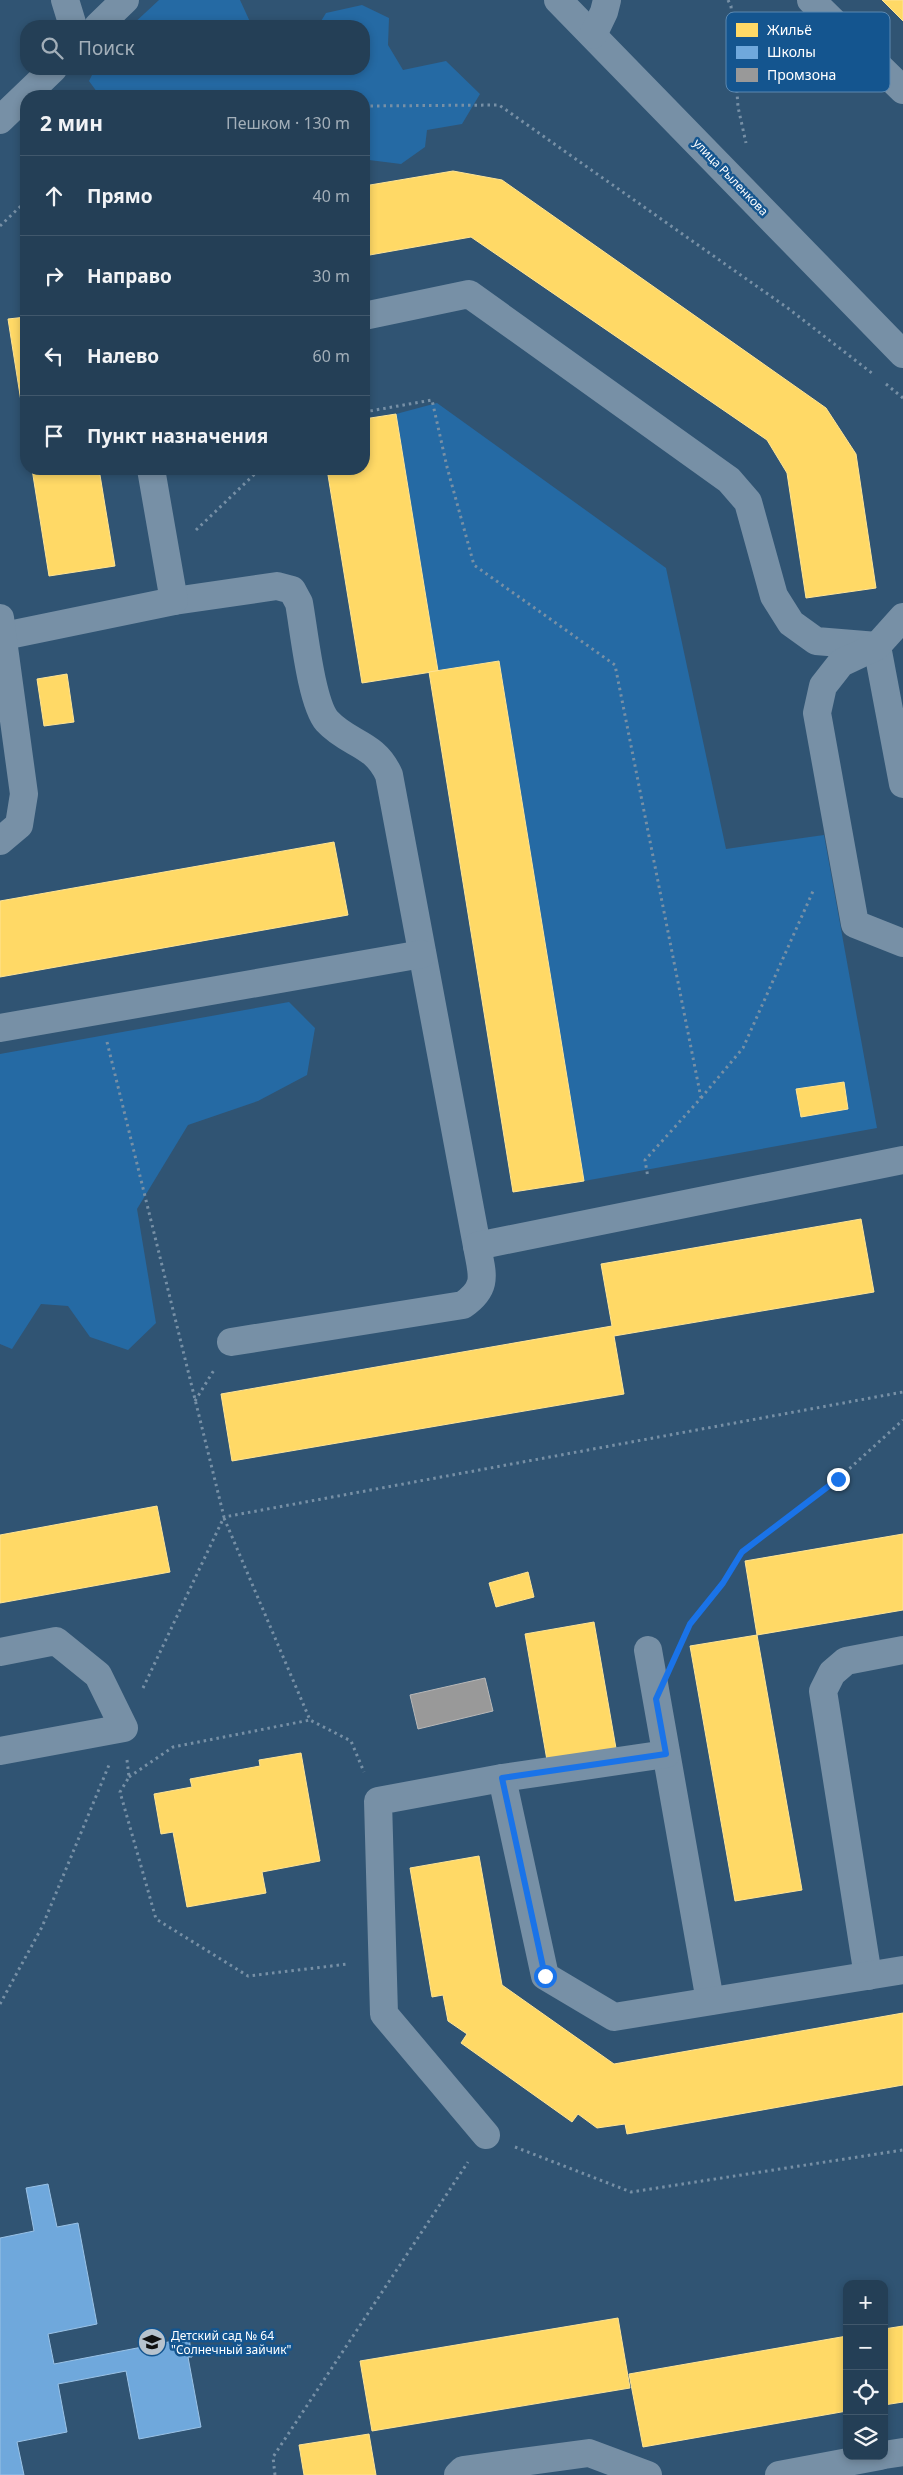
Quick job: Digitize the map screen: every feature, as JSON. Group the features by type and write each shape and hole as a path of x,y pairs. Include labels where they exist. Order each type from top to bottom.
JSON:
{"street":[{"path":"65,0 72,20"},
{"path":"104,20 125,0"},
{"name":"улица Рыленкова","path":"558,0 903,354"},
{"path":"593,35 604,12 607,0"},
{"path":"811,0 823,12"},
{"path":"31,90 47,75"},
{"path":"890,77 903,90"},
{"path":"0,120 20,101"},
{"path":"370,315 469,294 730,480 748,502 774,596 791,624 816,641 877,646"},
{"path":"152,475 174,601"},
{"path":"0,841 18,825 24,794 2,627 277,586 292,590 299,603 318,708 336,729 382,759 389,775 482,1280 476,1296 463,1305 231,1342"},
{"path":"903,617 877,646 841,663 823,686 817,714 855,924 903,943"},
{"path":"877,646 903,784"},
{"path":"0,1028 422,954"},
{"path":"477,1246 903,1160"},
{"path":"0,1652 56,1641 98,1675 124,1728 0,1751"},
{"path":"648,1650 710,2001"},
{"path":"868,1976 823,1691 832,1672 846,1661 903,1650"},
{"path":"486,2135 384,2014 384,1960 378,1801 502,1778 666,1754"},
{"path":"502,1778 545,1976 614,2017 903,1970"},
{"path":"888,2454 903,2452"},
{"path":"458,2475 464,2470 589,2453 648,2475"},
{"path":"779,2475 859,2460"}],"path":[{"path":"728,0 732,6 732,12"},
{"path":"737,92 744,140 748,147"},
{"path":"370,106 499,105 789,309 903,398"},
{"path":"0,226 20,207"},
{"path":"370,411 432,400 447,467 474,564 615,665 701,1098"},
{"path":"168,570 184,543 254,475"},
{"path":"653,1211 645,1160 743,1048 815,888"},
{"path":"99,1011 224,1517 310,1720"},
{"path":"224,1517 903,1392"},
{"path":"679,1649 690,1624 723,1583 742,1552 838,1479 903,1420"},
{"path":"378,1801 351,1741 310,1720 173,1747 129,1777 120,1792 156,1919 248,1976 384,1960"},
{"path":"124,1728 129,1777"},
{"path":"275,2475 273,2457 486,2135 631,2192 903,2150"}],"shaded area":[{"path":"159,0 240,0 249,20 137,20"},
{"path":"362,5 389,18 388,45 403,70 446,61 480,94 462,124 427,130 425,147 401,164 370,160 370,90 96,90 89,81 92,75 370,75 370,20 322,20 326,13"},
{"path":"437,403 666,568 726,849 824,835 877,1128 584,1181 499,661 438,671 396,414"},
{"path":"289,1002 315,1028 307,1075 258,1101 188,1125 137,1209 156,1323 128,1350 90,1337 68,1306 41,1304 12,1349 0,1344 0,1054"}],"building: Жильё":[{"path":"882,0 903,0 903,21"},
{"path":"453,171 502,180 826,408 856,454 876,588 806,598 787,473 767,440 471,237 370,255 370,185"},
{"path":"20,318 20,395 8,319"},
{"path":"396,414 438,671 362,683 328,475 370,475 370,418"},
{"path":"33,475 100,475 115,566 49,576"},
{"path":"499,661 584,1181 513,1192 429,672"},
{"path":"67,674 74,722 44,726 37,679"},
{"path":"334,842 348,915 0,977 0,901"},
{"path":"844,1082 848,1109 801,1117 796,1089"},
{"path":"861,1219 874,1292 614,1336 624,1394 232,1461 221,1394 612,1326 601,1264"},
{"path":"157,1506 170,1572 0,1603 0,1535"},
{"path":"903,1534 903,1610 757,1635 745,1561"},
{"path":"528,1572 534,1597 496,1607 489,1583"},
{"path":"594,1622 617,1754 548,1766 525,1634"},
{"path":"757,1635 802,1890 735,1901 690,1646"},
{"path":"301,1753 320,1861 262,1872 266,1893 187,1907 173,1832 161,1834 154,1794 192,1787 190,1779 260,1766 259,1760"},
{"path":"479,1856 502,1985 614,2064 903,2013 903,2085 627,2134 625,2124 597,2128 578,2114 572,2122 461,2043 467,2034 448,2021 443,1995 432,1997 410,1868"},
{"path":"618,2318 630,2388 372,2431 360,2361"},
{"path":"903,2326 903,2402 888,2404 888,2370 888,2328"},
{"path":"843,2337 843,2412 643,2447 629,2374"},
{"path":"369,2434 376,2475 304,2475 299,2445"}],"building: Школы":[{"path":"48,2184 57,2227 78,2223 97,2324 48,2334 54,2364 189,2338 192,2357 188,2357 201,2427 139,2439 126,2371 58,2384 67,2432 17,2442 24,2475 0,2475 0,2238 34,2231 26,2188"}],"building: Промзона":[{"path":"485,1678 493,1711 418,1729 410,1695"}],"place":[{"name":"Детский сад № 64 \"Солнечный зайчик\"","path":"152,2342"}],"route":[{"path":"545,1976 502,1778 666,1754 656,1699 690,1624 723,1583 742,1552 838,1479"}]}
